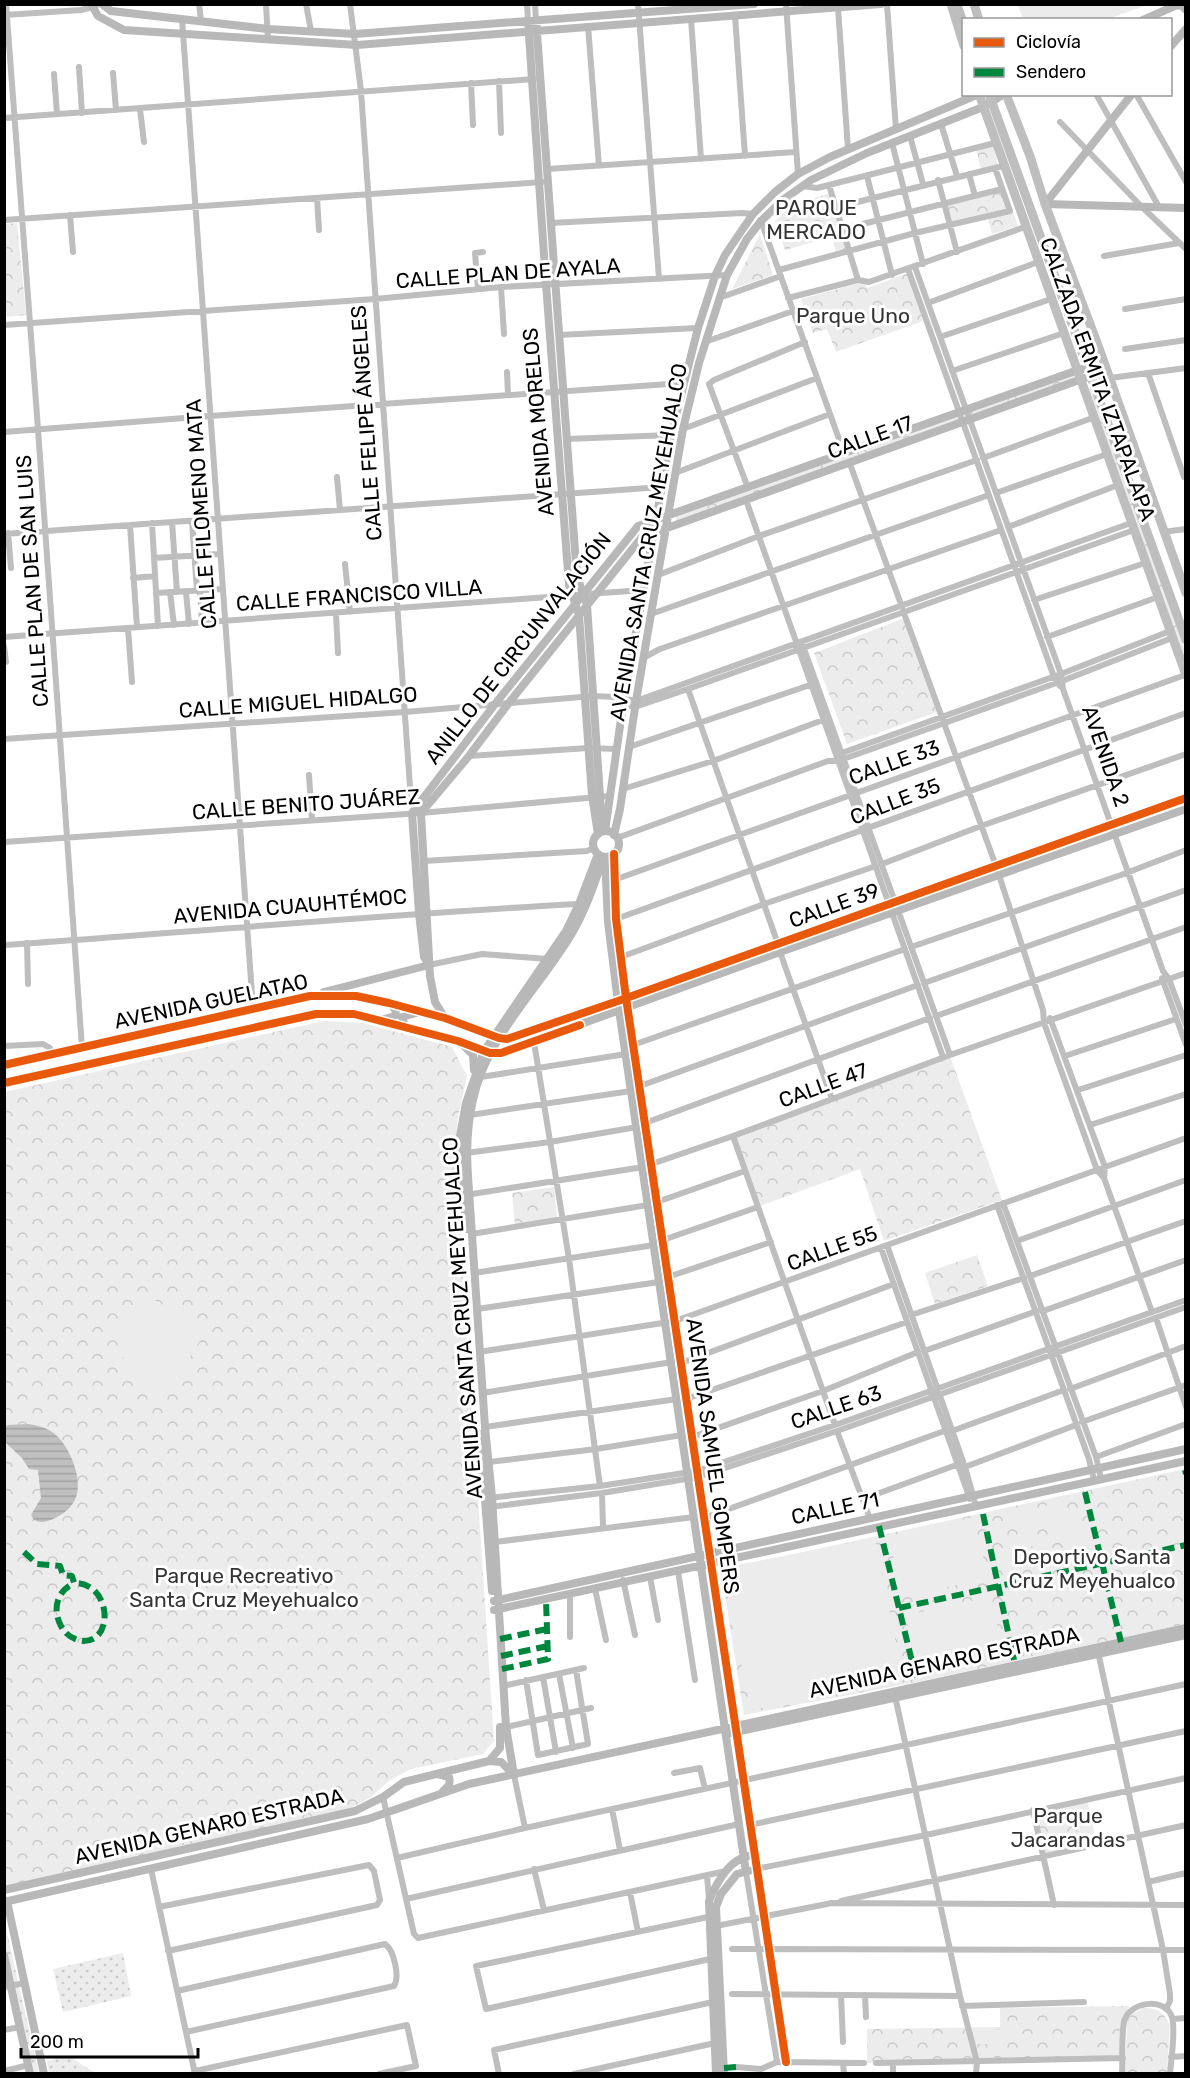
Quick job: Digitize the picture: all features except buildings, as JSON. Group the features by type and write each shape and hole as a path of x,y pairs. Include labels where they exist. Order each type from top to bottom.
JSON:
{"main road":[{"path":"952,4 957,7 962,21"},
{"path":"952,4 962,42"},
{"name":"CALZADA ERMITA IZTAPALAPA","path":"979,96 995,142 999,167 1025,228 1064,333 1082,369 1090,378 1185,640"},
{"name":"CALZADA ERMITA IZTAPALAPA","path":"1006,96 1110,378 1185,593"},
{"name":"CALZADA ERMITA IZTAPALAPA","path":"990,98 1082,369"},
{"name":"CALZADA ERMITA IZTAPALAPA","path":"1090,378 1095,417 1185,675"}],"street":[{"name":"CALLE PLAN DE SAN LUIS","path":"6,4 82,1048"},
{"path":"199,4 201,21"},
{"path":"266,4 268,40"},
{"path":"306,4 311,31"},
{"name":"CALLE FELIPE ÁNGELES","path":"351,4 361,91 411,801 416,811 423,861 424,957 429,965 435,1002 445,1018"},
{"name":"AVENIDA MORELOS","path":"527,4 533,26"},
{"name":"AVENIDA MORELOS","path":"535,4 533,26 545,182 546,284 576,564 587,605 588,696"},
{"path":"96,5 98,16 124,30 357,45 474,36 639,13 754,4"},
{"path":"6,15 81,10 96,5 111,11 182,19 355,34 473,25 588,26 639,13 691,19 735,16 786,8 838,8 881,4"},
{"path":"887,4 896,130"},
{"path":"1148,18 1178,5 1185,10"},
{"path":"786,8 798,174"},
{"path":"838,8 848,149"},
{"path":"639,13 659,279"},
{"path":"735,16 745,156"},
{"name":"CALLE FILOMENO MATA","path":"182,19 253,1008"},
{"path":"691,19 701,159"},
{"path":"473,25 474,36"},
{"path":"588,26 599,166"},
{"path":"436,27 438,38"},
{"path":"1172,45 1185,29"},
{"path":"79,67 82,113"},
{"path":"113,73 116,110"},
{"path":"54,74 57,114"},
{"path":"4,118 537,79"},
{"name":"AVENIDA MORELOS","path":"537,79 548,169 545,182 551,223 559,335 558,391 566,439 569,585 579,615 600,796 602,832 593,843 603,854"},
{"path":"499,81 501,133"},
{"path":"471,83 473,125"},
{"name":"AVENIDA SANTA CRUZ MEYEHUALCO","path":"600,796 616,749 653,532 682,383 715,276 735,237 753,214 775,192 816,163 977,96"},
{"path":"1097,96 1159,207"},
{"path":"1045,204 1132,96"},
{"path":"1135,96 1185,182"},
{"name":"AVENIDA SANTA CRUZ MEYEHUALCO","path":"489,1761 498,1752 501,1743 489,1503 460,1136 466,1103 487,1052 566,931 603,854 619,844 616,836 635,704 683,429 705,342 727,275 747,239 761,221 802,186 823,173 867,153 982,107 990,98"},
{"path":"140,109 144,142"},
{"path":"945,110 945,122 957,176"},
{"path":"1060,122 1185,249"},
{"path":"910,136 923,184"},
{"path":"802,186 817,188 995,142"},
{"path":"892,143 923,264"},
{"path":"863,144 867,153"},
{"path":"548,169 795,152"},
{"path":"718,298 780,273 850,251 1010,211 1002,189 999,167 938,180 837,207"},
{"path":"969,174 975,196"},
{"path":"867,176 892,275"},
{"path":"938,180 957,252"},
{"path":"4,220 545,182"},
{"path":"829,185 858,280"},
{"path":"843,229 1002,189"},
{"path":"317,198 319,230"},
{"path":"1045,204 1185,208"},
{"path":"551,223 753,214"},
{"path":"70,215 73,252"},
{"path":"761,221 844,453"},
{"path":"788,298 858,280 869,282 1025,228"},
{"path":"1104,256 1179,243"},
{"path":"478,289 475,252 483,252"},
{"path":"928,303 1038,262"},
{"name":"AVENIDA 2","path":"912,268 928,303 963,410"},
{"name":"AVENIDA 2","path":"912,268 1004,528 1013,565 1063,689 1182,1020 1185,1045"},
{"name":"CALLE PLAN DE AYALA","path":"4,325 375,299 555,283 727,275"},
{"path":"501,287 504,334"},
{"path":"940,337 1051,299"},
{"path":"1125,309 1185,299"},
{"path":"705,342 793,311"},
{"path":"559,335 698,328"},
{"path":"952,371 1064,333"},
{"path":"1125,349 1185,340"},
{"path":"693,385 709,384 805,342"},
{"path":"1082,369 1090,378 1110,378 1185,368"},
{"name":"CALLE 17","path":"656,519 1082,369"},
{"path":"507,372 508,394"},
{"path":"1148,373 1184,473"},
{"path":"683,429 817,378"},
{"name":"CALLE 17","path":"653,532 1090,378"},
{"path":"4,432 682,383"},
{"path":"709,384 748,488"},
{"path":"675,473 830,414"},
{"path":"658,575 759,536 1095,417"},
{"path":"566,439 671,435"},
{"path":"651,614 1107,454"},
{"path":"850,464 996,866 1043,1010 1044,1023 1097,1170 1104,1178 1185,1407"},
{"path":"338,477 340,510"},
{"path":"643,658 660,649 1004,528 1118,485"},
{"path":"11,568 7,534 662,487"},
{"path":"746,500 802,650 946,1056"},
{"name":"ANILLO DE CIRCUNVALACIÓN","path":"416,811 573,600 583,594 633,531 644,523 656,519"},
{"path":"192,520 202,622"},
{"path":"172,522 174,625"},
{"path":"152,523 158,626"},
{"path":"130,525 137,627"},
{"path":"635,704 688,689 802,650 1021,562 1132,527"},
{"path":"635,704 799,642 903,611 1023,570 1132,527"},
{"name":"AVENIDA 2","path":"1004,528 1021,562 1047,637 1058,679"},
{"path":"1163,532 1185,529"},
{"name":"ANILLO DE CIRCUNVALACIÓN","path":"416,811 469,756 637,541 653,532"},
{"path":"154,558 219,554"},
{"path":"1034,600 1145,563"},
{"path":"345,564 350,612"},
{"path":"133,578 155,576"},
{"path":"156,593 222,590"},
{"path":"583,594 643,590"},
{"path":"186,591 189,624"},
{"path":"1047,637 1158,597"},
{"name":"CALLE FRANCISCO VILLA","path":"4,637 350,612 573,600"},
{"path":"336,614 338,653"},
{"path":"128,628 132,682"},
{"path":"602,832 616,836 1058,679 1171,635"},
{"path":"4,646 6,662"},
{"path":"802,650 810,686 840,757"},
{"name":"CALLE 33","path":"614,880 1185,675"},
{"path":"629,747 810,686"},
{"path":"688,689 832,1099"},
{"name":"CALLE MIGUEL HIDALGO","path":"4,739 405,712 588,696 635,704"},
{"name":"CALLE 35","path":"616,919 1185,713"},
{"path":"623,789 713,760 823,720"},
{"path":"469,756 593,748 616,749"},
{"path":"621,957 1185,753"},
{"path":"309,775 312,819"},
{"name":"CALLE BENITO JUÁREZ","path":"4,842 600,796"},
{"name":"CALLE 39","path":"496,1037 514,1037 623,1004 779,948 892,903 1185,798"},
{"name":"CALLE 39","path":"779,948 895,912 1185,809"},
{"name":"CALLE FELIPE ÁNGELES","path":"416,811 423,912"},
{"path":"633,1045 1185,850"},
{"path":"423,861 587,851 603,854"},
{"name":"AVENIDA SANTA CRUZ MEYEHUALCO","path":"496,1037 572,933 587,903 603,854"},
{"name":"AVENIDA SAMUEL GOMPERS","path":"603,854 614,880 626,1054 631,1091 652,1164 675,1321 676,1362"},
{"name":"AVENIDA SAMUEL GOMPERS","path":"603,854 608,922 640,1086 642,1167 659,1282 682,1399 692,1437 694,1517 701,1566 730,1730 743,1781 786,2062"},
{"path":"640,1086 1185,890"},
{"name":"AVENIDA CUAUHTÉMOC","path":"4,945 247,928 423,912 579,904"},
{"path":"466,1153 550,1142 641,1125 818,1058 1185,927"},
{"path":"27,943 28,984"},
{"name":"AVENIDA GUELATAO","path":"4,1065 310,996 429,965 482,954 548,959"},
{"name":"CALLE 47","path":"466,1195 652,1164 946,1056 1185,973"},
{"name":"AVENIDA GUELATAO","path":"310,996 356,996 389,1003 445,1018 496,1037"},
{"path":"381,1020 396,1014 395,1008 389,1003"},
{"name":"CALLE 39","path":"487,1052 501,1053 534,1042 623,1004"},
{"path":"1043,1010 1052,1021 1106,1167 1104,1178"},
{"path":"405,1027 402,1020 404,1015 422,1013"},
{"name":"AVENIDA GUELATAO","path":"4,1083 316,1014 354,1014 458,1041 487,1052"},
{"path":"1065,1056 1182,1020"},
{"path":"458,1041 471,1052 475,1060 473,1084"},
{"path":"534,1042 569,1258 596,1449 603,1527"},
{"path":"4,1046 43,1044 50,1048 51,1055"},
{"name":"AVENIDA SANTA CRUZ MEYEHUALCO","path":"487,1052 470,1115 466,1153 466,1195 472,1234 489,1462 489,1503 495,1542 495,1605 506,1727 514,1775"},
{"path":"481,1077 626,1054"},
{"path":"1078,1090 1185,1055"},
{"path":"470,1115 631,1091"},
{"path":"1090,1125 1185,1094"},
{"path":"733,1136 870,1519"},
{"name":"CALLE 55","path":"479,1352 675,1321 1185,1138"},
{"path":"657,1203 745,1171"},
{"path":"1017,1241 1185,1180"},
{"path":"1000,1204 1017,1241 1027,1277"},
{"path":"1000,1204 1098,1479"},
{"path":"472,1234 648,1205"},
{"path":"663,1240 758,1207"},
{"path":"911,1314 1027,1277 1185,1221"},
{"path":"668,1277 771,1242"},
{"path":"474,1273 654,1245"},
{"path":"884,1247 907,1322 936,1393 974,1506"},
{"path":"884,1247 911,1314 921,1352"},
{"path":"692,1437 823,1391 921,1352 1140,1278 1185,1260"},
{"path":"477,1309 659,1282"},
{"path":"482,1392 676,1362 799,1320 894,1284"},
{"name":"CALLE 63","path":"1154,1315 1185,1300"},
{"name":"CALLE 63","path":"489,1503 693,1475 836,1428 1154,1315 1185,1307"},
{"path":"485,1427 682,1399 907,1322"},
{"path":"704,1518 1185,1346"},
{"path":"863,1499 1185,1385"},
{"name":"AVENIDA SAMUEL GOMPERS","path":"682,1399 682,1435 704,1518 710,1554 730,1730 733,1783 777,2062"},
{"path":"1079,1424 1096,1457 1095,1469"},
{"path":"1096,1457 1185,1424"},
{"path":"489,1462 596,1449 682,1435"},
{"name":"CALLE 71","path":"495,1605 546,1600 595,1588 700,1556 1185,1449"},
{"name":"CALLE 71","path":"495,1605 545,1589 623,1578 650,1577 1185,1461"},
{"path":"495,1542 694,1517"},
{"path":"678,1570 694,1680"},
{"path":"650,1577 658,1620"},
{"path":"623,1578 635,1635"},
{"path":"595,1588 606,1640"},
{"path":"545,1589 546,1600"},
{"path":"570,1594 570,1637"},
{"name":"AVENIDA GENARO ESTRADA","path":"1098,1651 1185,1628"},
{"name":"AVENIDA GENARO ESTRADA","path":"5,1900 368,1819 469,1784 1098,1651 1185,1635"},
{"path":"1098,1651 1163,1950 1170,1994 1170,2001 1166,2009"},
{"path":"503,1686 584,1668"},
{"path":"526,1680 538,1755 556,1752 588,1744 576,1670"},
{"path":"559,1674 573,1748"},
{"path":"543,1677 556,1752"},
{"path":"397,1857 525,1827 1185,1684"},
{"path":"895,1695 962,2006 977,2062 976,2073"},
{"path":"506,1727 591,1707"},
{"path":"750,1825 1185,1731"},
{"path":"489,1761 501,1762 514,1775 525,1827"},
{"name":"AVENIDA GENARO ESTRADA","path":"4,1890 355,1811 383,1797 404,1782 489,1761"},
{"path":"674,1773 700,1768 705,1789"},
{"path":"436,1774 448,1777 450,1780 449,1786 443,1792"},
{"path":"724,2073 716,1907 721,1894 737,1874 1185,1778"},
{"path":"383,1797 414,1934 418,1938 727,1871"},
{"path":"612,1809 620,1850"},
{"path":"1033,1810 1054,1905"},
{"path":"406,1899 739,1824"},
{"path":"716,1926 832,1903 1185,1825"},
{"path":"709,1901 727,1871 738,1858 754,1854"},
{"path":"159,1907 369,1865 374,1871 380,1900 377,1905 168,1951"},
{"path":"151,1869 195,2072 407,2025 416,2066 380,2073"},
{"path":"534,1869 544,1910"},
{"path":"1148,1882 1185,1873"},
{"path":"707,1876 716,2073"},
{"path":"44,2073 5,1900 52,1880"},
{"path":"630,1892 638,1932"},
{"path":"832,1903 1185,1905"},
{"path":"708,1917 476,1966 486,2009 710,1959"},
{"path":"177,1991 385,1944 391,1950 397,1979 394,1986 186,2032"},
{"path":"732,1949 1185,1950"},
{"path":"4,1955 8,1986 21,2027 30,2069 4,2071"},
{"path":"8,1986 25,1983"},
{"path":"732,1994 960,1996"},
{"path":"841,1995 843,2042"},
{"path":"866,1995 866,2017"},
{"path":"499,2073 494,2050 712,2002"},
{"path":"962,2006 1084,2002"},
{"path":"1122,2073 1124,2021 1132,2010 1143,2005 1159,2005 1166,2009 1173,2019 1170,2073"},
{"path":"1173,2019 1185,2018"},
{"path":"4,2030 21,2027"},
{"path":"574,2073 715,2043"},
{"path":"1172,2056 1185,2056"},
{"path":"876,2063 1123,2058"},
{"path":"735,2067 759,2071 777,2062 864,2063"},
{"path":"843,2063 844,2073"},
{"path":"893,2063 893,2073"}],"green space":[{"path":"1018,4 1147,5 1111,18 1023,18"},
{"path":"993,145 998,165 981,169 976,149"},
{"path":"1001,191 1008,210 950,223 946,204"},
{"name":"PARQUE MERCADO","path":"831,193 846,249 836,252 832,237 785,250 775,221 794,204"},
{"path":"1013,212 1018,226 992,234 988,219"},
{"path":"17,223 26,315 5,317 5,224"},
{"path":"760,234 773,275 732,289"},
{"name":"Parque Uno","path":"908,273 923,321 836,352 827,329 813,333 801,299 864,282 867,288"},
{"path":"1074,374 1077,380 676,521 676,514"},
{"path":"1089,389 1093,389 1185,650 1185,662"},
{"path":"907,617 937,712 847,744 814,653"},
{"name":"Parque Recreativo Santa Cruz Meyehualco","path":"324,1021 363,1023 452,1047 467,1076 457,1121 456,1164 494,1741 483,1754 411,1769 390,1780 371,1797 349,1809 5,1886 4,1092"},
{"path":"950,1056 1002,1200 884,1241 860,1169 760,1206 735,1137"},
{"path":"554,1187 557,1217 515,1225 512,1193"},
{"path":"977,1255 988,1286 935,1304 925,1273"},
{"path":"148,1296 200,1327 202,1337 168,1392 147,1386 136,1378 124,1361 121,1351 120,1330 123,1320 129,1310"},
{"name":"Deportivo Santa Cruz Meyehualco","path":"1185,1469 1185,1624 917,1682 744,1715 721,1570"},
{"path":"1061,1502 1064,1504 1065,1521 1021,1529 1018,1514 1020,1512"},
{"path":"974,1517 988,1578 902,1597 889,1536"},
{"path":"1083,1522 1086,1534 1062,1540 1060,1528"},
{"path":"1030,1534 1033,1546 1009,1551 1006,1539"},
{"path":"1091,1537 1094,1550 1071,1555 1068,1542"},
{"path":"875,1538 900,1665 885,1684 751,1710 722,1568"},
{"path":"1029,1551 1032,1563 1009,1568 1006,1556"},
{"path":"991,1597 1004,1657 919,1676 906,1615"},
{"name":"Parque Jacarandas","path":"1087,1800 1097,1844 1044,1857 1033,1811"},
{"path":"4,1919 18,1982 12,1983 5,1951"},
{"path":"123,1953 131,1996 63,2012 53,1969"},
{"path":"19,1986 39,2073 31,2073 13,1988"},
{"path":"1130,2007 1122,2019 1121,2057 867,2063 867,2029 1000,2027 1000,2008"},
{"path":"1143,2008 1160,2012 1170,2026 1167,2073 1125,2074 1127,2021 1131,2015"},
{"path":"1003,2029 1004,2044 979,2044 979,2030"},
{"path":"68,2056 96,2073 49,2073 47,2061"}],"shaded area":[{"path":"27,1424 43,1427 62,1441 71,1456 78,1482 78,1490 73,1503 63,1513 46,1522 34,1520 31,1515 41,1498 38,1470 29,1469 22,1458 5,1442 5,1427"}],"marked path":[{"path":"1185,1470 1186,1474"},
{"path":"1085,1492 1121,1642"},
{"path":"983,1514 1014,1660"},
{"path":"879,1526 917,1682"},
{"path":"899,1608 1186,1545"},
{"path":"24,1552 37,1564 60,1566 63,1575 72,1576 74,1583 68,1586 58,1601 58,1620 65,1632 73,1638 83,1641 93,1639 100,1632 104,1623 102,1601 96,1592 86,1585 74,1583"},
{"path":"502,1669 548,1659 546,1600"},
{"path":"500,1639 547,1629"},
{"path":"501,1656 548,1646"},
{"path":"724,2068 736,2067"}],"cycle path":[{"path":"4,1065 310,996 356,996 389,1003 445,1018 507,1039 1186,798"},
{"path":"614,854 616,919 626,998 786,2062"},
{"path":"4,1083 316,1014 354,1014 458,1041 490,1053 501,1053 580,1025"}]}
